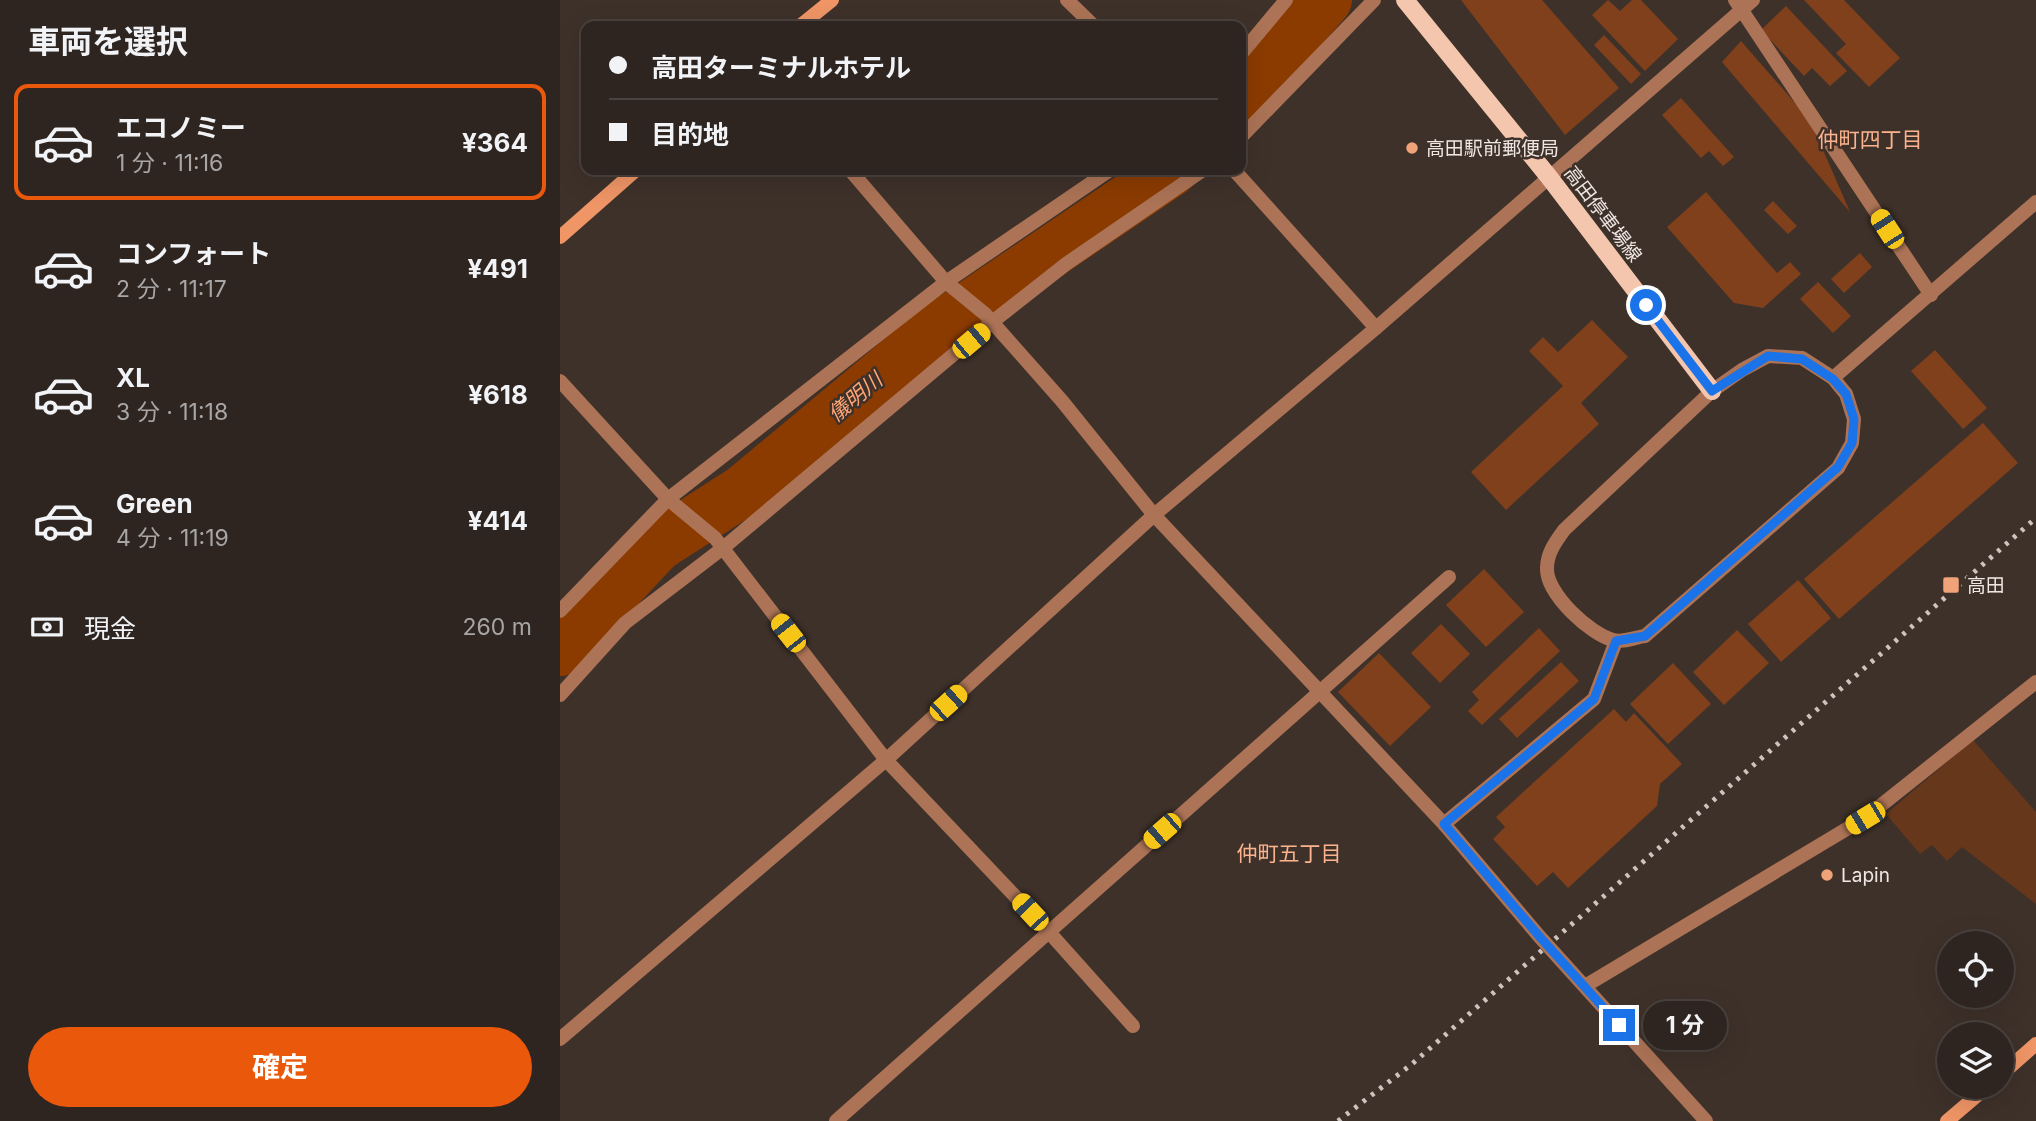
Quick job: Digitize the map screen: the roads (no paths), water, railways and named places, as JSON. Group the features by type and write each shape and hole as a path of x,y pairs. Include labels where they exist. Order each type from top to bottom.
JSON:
{"main road":[{"path":"806,21 832,0"},
{"name":"高田停車場線","path":"1405,0 1549,177 1712,391"},
{"path":"560,237 630,175"},
{"path":"2014,1064 2036,1045"},
{"path":"1956,1118 1975,1099"}],"street":[{"path":"1067,0 1089,21"},
{"path":"1246,48 1286,0"},
{"path":"1246,132 1374,0"},
{"path":"560,1039 886,760 1154,514 1376,328 1744,3 1930,295"},
{"path":"854,175 946,282 988,319 1062,401 1154,514 1444,824 1539,936 1706,1121"},
{"path":"560,611 673,504 946,282 1103,175"},
{"path":"560,695 625,623 988,319 1196,175"},
{"path":"1238,175 1376,328"},
{"path":"1833,379 2036,202"},
{"path":"1768,356 1802,359 1833,379 1846,394 1854,419 1852,443 1838,467 1645,636 1616,641 1597,633 1580,621 1551,585 1546,568 1551,548 1564,530 1712,391 1768,356"},
{"path":"560,381 673,504 719,543 886,760 1048,931 1133,1026"},
{"path":"836,1121 1449,577"},
{"path":"1444,824 1594,699 1616,641"},
{"path":"1584,986 1865,818 2036,682"}],"waterway":[{"name":"儀明川","path":"1246,91 1326,0"},
{"name":"儀明川","path":"560,650 657,546 744,490 937,329 1165,175"}],"railway":[{"path":"1338,1121 1412,1064 2036,518"}],"place":[{"name":"高田駅前郵便局","path":"1412,148"},
{"name":"高田","path":"1951,585"},
{"name":"Lapin","path":"1827,875"}],"district":[{"name":"仲町四丁目","path":"1870,139"},
{"name":"仲町五丁目","path":"1289,853"}]}
